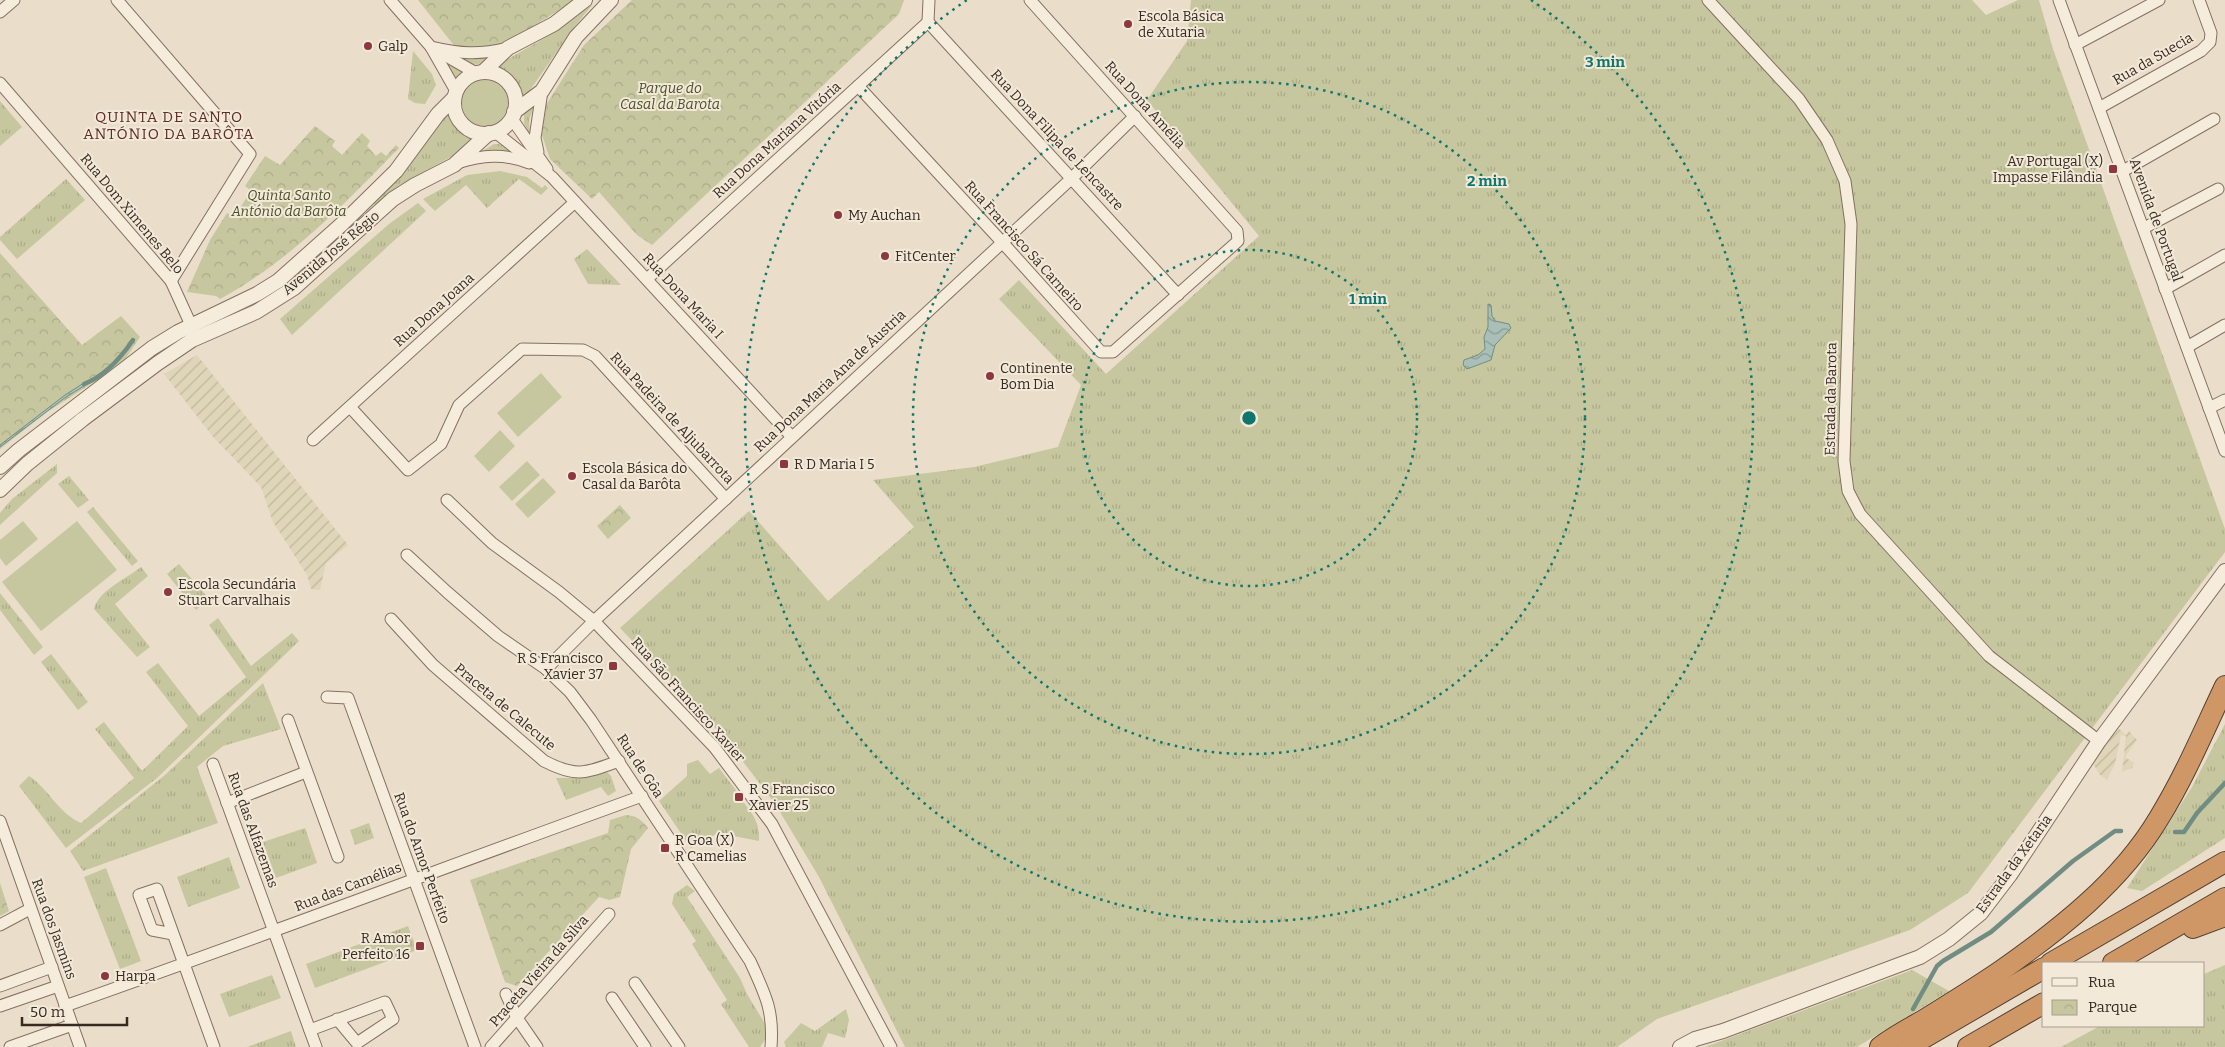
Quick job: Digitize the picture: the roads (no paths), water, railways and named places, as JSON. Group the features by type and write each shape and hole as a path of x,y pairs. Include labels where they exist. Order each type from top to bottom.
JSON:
{"highway":[{"path":"1880,1047 1962,997 2037,944 2079,910 2119,871 2140,847 2159,819 2187,767 2225,686"},
{"path":"2053,962 2225,862"},
{"path":"2115,962 2225,898"},
{"path":"2140,948 2225,916"},
{"path":"1908,1047 2042,969"},
{"path":"1968,1047 2042,1004"}],"street":[{"path":"0,12 14,0"},
{"path":"118,0 250,154 171,281"},
{"path":"390,0 431,47 455,95"},
{"path":"585,0 554,24 508,48 480,73 464,80 455,95 454,108 463,125 480,133 492,133 513,116 542,91 576,37 611,0"},
{"path":"928,22 929,0"},
{"name":"Rua Dona Amélia","path":"1030,0 1237,231"},
{"name":"Estrada da Barota","path":"1708,0 1799,99 1827,140 1845,181 1851,224 1844,461 1848,491 1860,514 1989,656 2098,741"},
{"name":"Avenida de Portugal","path":"2059,0 2225,451"},
{"path":"2075,45 2159,0"},
{"name":"Rua da Suecia","path":"2099,108 2201,51 2210,42 2211,33 2199,0"},
{"name":"Rua Dona Mariana Vitória","path":"647,279 928,22"},
{"name":"Rua Dona Filipa de Lencastre","path":"928,22 1178,295"},
{"path":"431,47 472,54 508,48"},
{"path":"431,47 480,73 500,76 512,88 515,96 513,116"},
{"name":"Rua Dom Ximenes Belo","path":"0,82 171,281 192,325"},
{"name":"Rua Francisco Sá Carneiro","path":"858,86 1002,242 1100,352 1113,352 1178,295 1238,241 1237,231"},
{"name":"Rua Dona Maria I","path":"540,158 535,138 542,91"},
{"name":"Avenida José Régio","path":"0,467 19,450 152,348 192,325 264,290 278,281 311,253 396,171 438,114 455,95"},
{"name":"Rua Dona Maria I","path":"513,116 552,177 792,437"},
{"name":"Rua Dona Maria Ana de Áustria","path":"546,669 594,621 1072,178 1134,116"},
{"path":"2123,171 2214,119"},
{"name":"Rua Dona Maria I","path":"492,133 552,177"},
{"name":"Avenida José Régio","path":"0,490 26,464 82,419 158,363 192,340 256,312 294,288 393,199 415,185 454,165 492,133"},
{"name":"Rua Dona Maria I","path":"454,165 476,157 504,155 528,162 552,177"},
{"path":"2144,228 2218,189"},
{"name":"Rua Dona Joana","path":"313,440 574,202"},
{"path":"2165,289 2225,255"},
{"path":"2187,347 2225,325"},
{"name":"Rua Padeira de Aljubarrota","path":"350,407 408,470 441,444 459,405 522,349 583,350 595,356 726,499"},
{"path":"2209,408 2225,400"},
{"name":"Rua São Francisco Xavier","path":"447,500 492,543 559,592 594,621 715,748 763,810 891,1047"},
{"name":"Rua de Gôa","path":"407,555 498,636 546,669 570,692 619,761 750,961 768,1001 773,1026 772,1047"},
{"name":"Estrada da Xetaria","path":"1680,1047 1695,1039 1723,1031 1920,957 1949,939 1981,913 2010,875 2098,741 2225,571"},
{"name":"Praceta de Calecute","path":"391,619 433,665 544,761 564,771 587,772 619,761"},
{"name":"Rua do Amor Perfeito","path":"326,697 348,698 474,1047"},
{"path":"288,720 338,858"},
{"name":"Rua das Alfazemas","path":"213,764 316,1047"},
{"path":"227,803 306,772"},
{"name":"Rua das Camélias","path":"65,1006 274,932 413,878 642,796"},
{"name":"Rua dos Jasmins","path":"0,822 72,1025 77,1046"},
{"path":"0,925 30,909"},
{"name":"Praceta Vieira da Silva","path":"491,1047 608,914"},
{"path":"173,934 214,1047"},
{"path":"0,986 52,967"},
{"path":"635,983 679,1047"},
{"path":"0,1006 58,986"},
{"path":"506,994 517,1018 537,1047"},
{"path":"612,998 645,1047"},
{"path":"310,1030 385,1002 393,1019 357,1043 337,1020"},
{"path":"10,1047 72,1025"}],"water":[{"path":"1488,304 1491,305 1492,316 1495,321 1509,324 1511,328 1495,345 1491,360 1467,369 1463,365 1464,360 1478,355 1485,349 1484,337 1488,327"},
{"path":"87,381 89,383 66,397 0,447 0,445 65,395"}],"waterway":[{"path":"84,384 92,381 112,366 133,340"},
{"path":"2175,832 2184,832 2197,813 2225,783"},
{"path":"1913,1009 1937,966 1991,932 2073,861 2115,831 2121,831"}],"place":[{"name":"Escola Básica de Xutaria","path":"1128,24"},
{"name":"Galp","path":"368,46"},
{"name":"Av Portugal (X) Impasse Filândia","path":"2113,169"},
{"name":"My Auchan","path":"838,215"},
{"name":"FitCenter","path":"885,256"},
{"name":"Continente Bom Dia","path":"990,376"},
{"name":"R D Maria I 5","path":"784,464"},
{"name":"Escola Básica do Casal da Barôta","path":"572,476"},
{"name":"Escola Secundária Stuart Carvalhais","path":"168,592"},
{"name":"R S Francisco Xavier 37","path":"613,666"},
{"name":"R S Francisco Xavier 25","path":"739,797"},
{"name":"R Goa (X) R Camelias","path":"665,848"},
{"name":"R Amor Perfeito 16","path":"420,946"},
{"name":"Harpa","path":"105,976"}],"district":[{"name":"QUINTA DE SANTO ANTÓNIO DA BARÔTA","path":"169,126"}],"park label":[{"name":"Parque do Casal da Barota","path":"670,96"},
{"name":"Quinta Santo António da Barôta","path":"289,204"}]}
